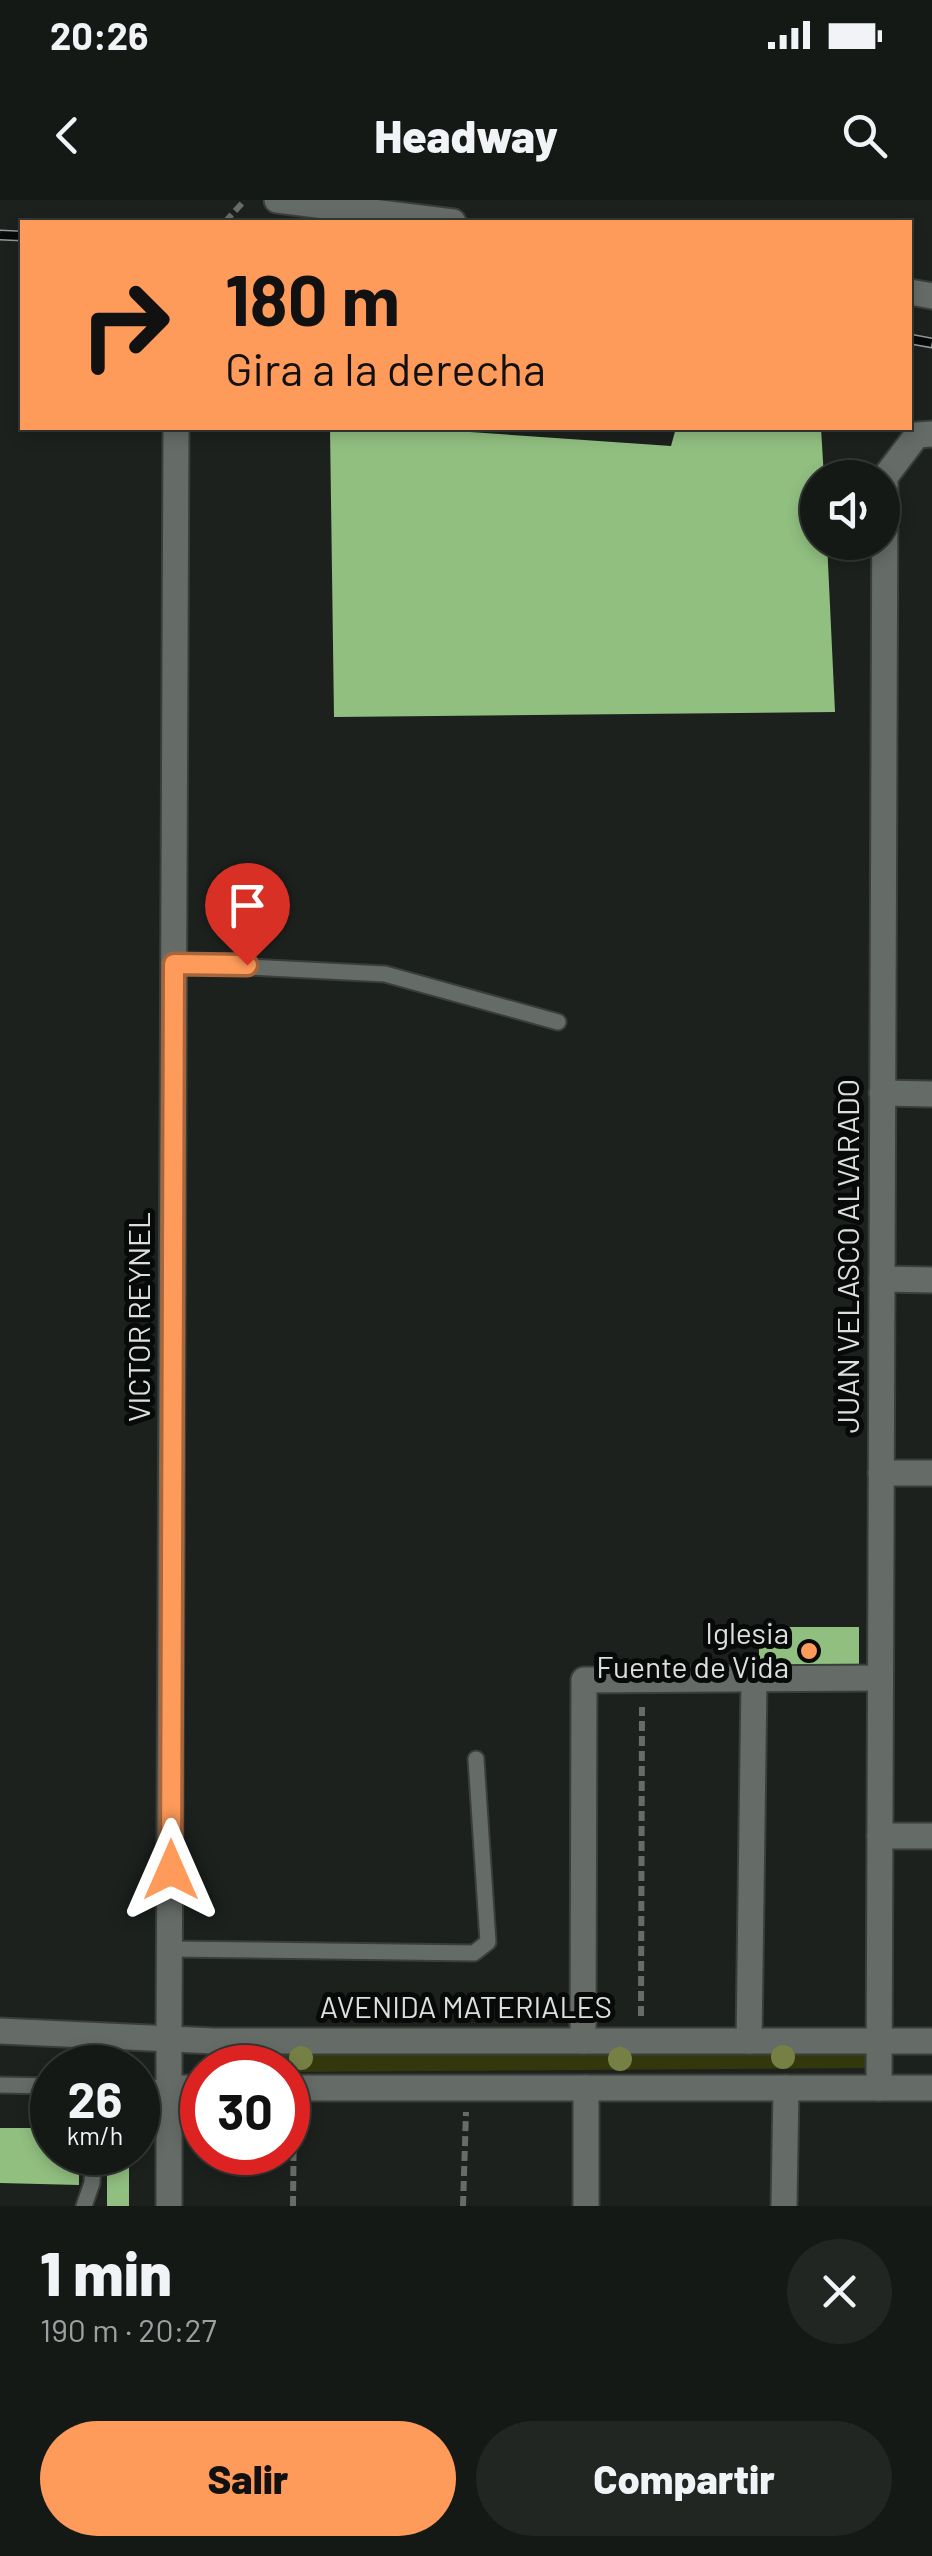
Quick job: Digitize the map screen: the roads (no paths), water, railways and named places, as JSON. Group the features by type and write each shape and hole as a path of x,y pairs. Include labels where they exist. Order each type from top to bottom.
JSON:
{"street":[{"path":"277,200 436,220"},
{"name":"VICTOR REYNEL","path":"168,2206 176,430"},
{"name":"JUAN VELASCO ALVARADO","path":"879,2088 884,477 924,435"},
{"path":"882,1093 932,1094"},
{"path":"882,1279 932,1280"},
{"path":"881,1473 932,1473"},
{"path":"583,2040 584,1680 880,1678"},
{"path":"749,2041 754,1680"},
{"path":"880,1836 932,1836"},
{"name":"AVENIDA MATERIALES","path":"0,2031 170,2038 932,2041"},
{"path":"169,2088 180,2088"},
{"path":"310,2088 932,2088"},
{"path":"586,2088 586,2206"},
{"path":"784,2206 786,2088"}],"lane":[{"path":"174,964 386,974 558,1022"},
{"path":"171,1949 474,1952 482,1949 488,1942 476,1760"},
{"path":"0,2086 30,2086"},
{"path":"160,2088 169,2088"},
{"path":"84,2206 93,2175"}],"railway":[{"path":"0,235 20,236"},
{"path":"912,339 932,343"}],"place":[{"name":"Iglesia Fuente de Vida","path":"809,1651"}]}
